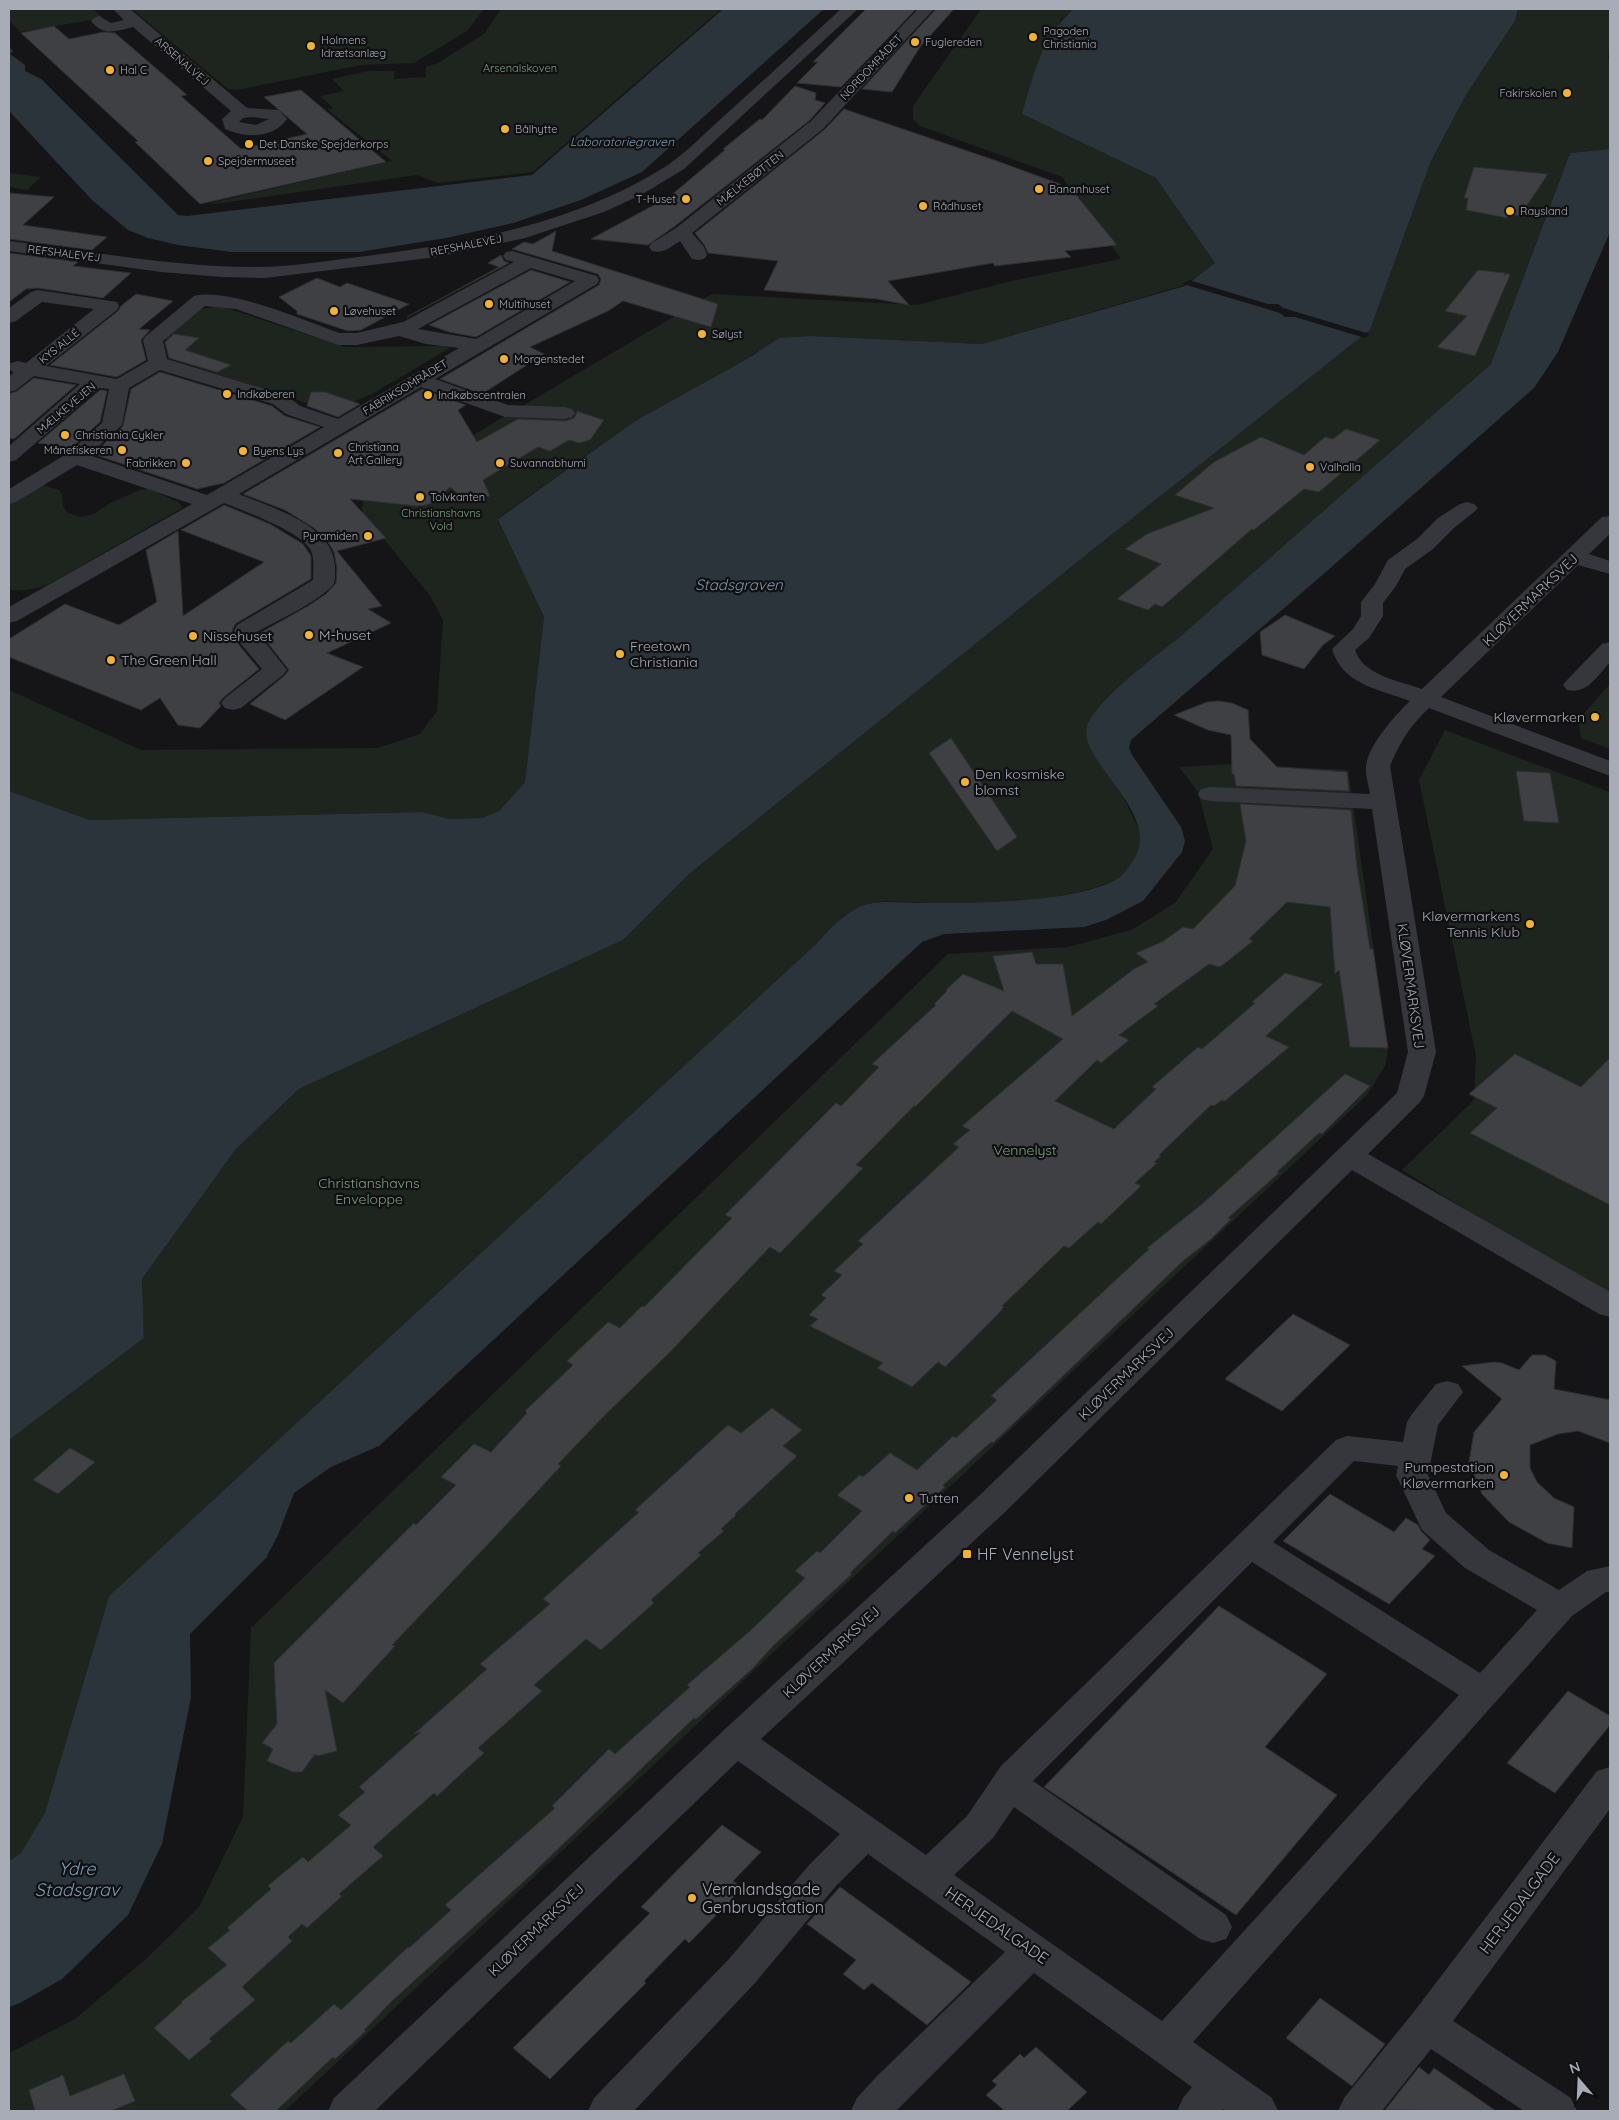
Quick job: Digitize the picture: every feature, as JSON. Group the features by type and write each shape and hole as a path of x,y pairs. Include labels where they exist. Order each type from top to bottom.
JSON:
{"street":[{"name":"ARSENALVEJ","path":"120,9 243,113"},
{"name":"REFSHALEVEJ","path":"9,246 207,271 256,273 404,257 476,244 546,227 591,212 628,195 673,169 850,9"},
{"name":"NORDOMRÅDET","path":"817,125 926,9"},
{"path":"99,21 108,28 136,22"},
{"name":"MÆLKEBØTTEN","path":"658,247 682,232 817,125"},
{"path":"682,232 695,247 698,255"},
{"path":"476,244 530,261"},
{"path":"158,363 153,340 201,300 239,304 338,340 357,339 400,330 530,261"},
{"name":"FABRIKSOMRÅDET","path":"9,616 215,499 590,280 530,261"},
{"name":"KYS ALLÉ","path":"9,317 38,296 110,306 9,386"},
{"path":"400,330 426,338 478,345"},
{"path":"9,498 75,457 112,425 120,385 158,363 280,400 293,410 340,426"},
{"path":"9,366 95,381"},
{"path":"418,379 506,411 565,413"},
{"name":"MÆLKEVEJEN","path":"9,456 95,381 120,385"},
{"path":"75,457 215,499 295,527 320,546 325,563 324,582 304,596 245,630 249,639 275,670 233,703"},
{"path":"1467,508 1446,523 1425,544 1396,564 1385,586 1372,602 1372,616 1361,633 1343,649 1347,662 1360,674 1610,769"},
{"name":"KLØVERMARKSVEJ","path":"348,2111 736,1740 993,1503 1410,1096 1422,1052 1378,766 1389,740 1403,720 1610,522"},
{"path":"1575,557 1610,568"},
{"path":"9,594 37,600"},
{"path":"1575,685 1610,649"},
{"path":"1210,794 1383,802"},
{"path":"1348,1155 1610,1306"},
{"path":"1447,1392 1423,1422 1412,1476 1434,1521 1477,1559 1560,1607"},
{"path":"928,1876 980,1826 1009,1784 1347,1448 1416,1456"},
{"path":"1250,1544 1482,1692"},
{"path":"1166,2044 1560,1607 1600,1580 1610,1579"},
{"name":"HERJEDALGADE","path":"736,1740 1166,2044 1208,2098 1258,2111"},
{"name":"HERJEDALGADE","path":"1358,2111 1427,2025 1610,1782"},
{"path":"1009,1784 1213,1927"},
{"path":"608,2111 742,1970 823,1875 866,1832"},
{"path":"870,2111 894,2084 989,1995 1032,1950"},
{"path":"1427,2025 1557,2111"}],"green space":[{"path":"9,9 93,9 103,18 20,32 9,20"},
{"name":"Holmens Idrætsanlæg","path":"132,9 484,9 467,31 414,63 361,65 237,90 228,89"},
{"name":"Arsenalskoven","path":"501,9 721,9 533,172 438,183 417,175 207,204 392,161 327,109 333,108 320,96 344,91 332,79 368,71 395,71 394,79 426,77 426,67 438,63 484,34"},
{"name":"Christianshavns Vold","path":"981,9 1073,9 1061,19 1022,114 1156,178 1216,263 1185,285 982,344 812,336 756,352 747,359 635,421 498,518 544,617 525,782 499,811 482,818 450,819 422,812 90,820 9,791 9,690 141,750 378,748 420,734 437,711 443,620 431,597 362,512 363,500 712,294 917,305 1016,280 1121,259 1062,177 920,126 913,119 913,106"},
{"name":"Christianshavns Enveloppe","path":"1518,9 1610,9 1610,49 1608,57 1610,59 1610,149 1570,153 1491,364 1175,641 1132,675 1087,728 1087,737 1092,752 1120,791 1139,831 1140,847 1136,858 1129,868 1116,879 1098,887 1076,893 1002,902 933,903 892,901 861,907 839,921 109,1596 45,1814 21,1853 9,1861 9,1440 144,1338 142,1279 236,1149 299,1089 623,940 689,874 1370,330 1431,161 1466,95 1515,21"},
{"path":"9,173 41,177 27,190 9,187"},
{"path":"220,306 345,347 443,346 450,348 372,394 331,411 174,360 166,338 201,309"},
{"path":"36,483 59,490 62,494 63,506 68,513 80,517 94,514 110,503 140,490 149,489 180,503 182,508 49,584 29,590 9,589 9,500"},
{"name":"Kløvermarken","path":"1610,684 1610,749 1581,738 1578,720"},
{"name":"Kløvermarkens Tennis Klub","path":"1445,730 1610,792 1610,1299 1402,1170 1474,1100 1476,1056 1419,780"},
{"name":"Vennelyst","path":"1232,764 1348,770 1388,1048 1386,1064 1367,1095 285,2111 9,2111 9,2053 75,2019 146,1959 199,1907 243,1817 251,1628 948,954 1068,947 1131,930 1175,903 1213,849 1198,792 1179,767"}],"water":[{"name":"Laboratoriegraven","path":"723,9 824,9 642,172 581,200 513,223 446,238 359,252 232,252 178,245 148,238 128,230 92,200 9,111 9,46 13,51 10,54 25,65 25,71 41,79 178,215 187,216 532,175"},
{"name":"Stadsgraven","path":"1073,9 1518,9 1515,21 1466,95 1431,161 1370,330 689,874 623,940 299,1089 236,1149 142,1279 144,1338 9,1440 9,791 90,820 422,812 450,819 482,818 499,811 525,782 544,617 498,519 635,421 747,359 779,338 812,336 982,344 1185,286 1215,263 1156,178 1022,114 1040,57 1053,32"},
{"name":"Ydre Stadsgrav","path":"1610,149 1610,232 1558,352 1534,388 1327,571 1131,740 1129,748 1132,755 1181,827 1185,841 1182,852 1143,901 1106,920 1084,927 944,934 922,942 379,1446 331,1467 294,1493 278,1535 266,1558 190,1634 191,1697 162,1844 128,1915 62,1979 20,2003 9,2007 9,1861 21,1853 45,1813 109,1596 846,915 868,904 882,902 969,903 1053,897 1101,886 1122,875 1133,861 1140,843 1138,825 1130,807 1094,756 1087,741 1087,727 1092,717 1100,706 1125,681 1175,641 1491,364 1570,153"}],"pier":[{"path":"1189,280 1268,304 1278,304 1283,308 1370,334 1365,338 1295,317 1285,317 1280,313 1183,284"}],"building":[{"path":"866,9 916,9 841,87 797,83 818,62 813,62"},
{"path":"936,9 954,9 920,47 892,92 862,89"},
{"path":"54,26 69,39 104,32 115,33 187,95 181,96 241,149 307,134 264,97 301,90 386,162 200,204 135,142 138,141 21,33"},
{"path":"795,86 816,93 815,100 825,103 810,120 675,226 648,245 591,239 669,197 725,150 723,149 760,119 762,120"},
{"path":"844,109 1060,184 1063,192 1072,190 1117,245 1065,251 1071,257 995,266 993,263 888,281 909,305 877,299 764,290 778,261 708,253 695,233 824,130"},
{"path":"1474,167 1548,174 1520,216 1510,214 1507,218 1466,210 1468,198 1464,198"},
{"path":"9,193 54,197 23,225 107,237 92,250 9,239"},
{"path":"556,231 552,251 718,304 711,327 623,301 608,311 530,347 544,354 482,394 440,379 599,285 601,279 598,274 512,249 524,242 533,244"},
{"path":"9,253 78,262 73,266 131,273 103,298 38,288 26,289 9,302"},
{"path":"501,255 504,261 509,263 407,317 499,267 488,263"},
{"name":"Multihuset","path":"531,270 570,282 476,337 449,332 429,325"},
{"path":"1478,270 1505,273 1504,276 1507,273 1510,275 1475,356 1437,347 1467,316 1445,311"},
{"path":"317,278 340,287 347,283 409,304 361,330 348,331 297,314 297,311 279,297"},
{"path":"136,294 173,301 139,329 150,330 141,340 146,360 117,377 50,365 118,311 121,306"},
{"path":"174,334 199,338 185,350 231,365 217,372 169,358 165,342"},
{"path":"160,372 272,406 285,416 320,427 224,483 197,489 93,454 123,426 131,389"},
{"path":"34,378 76,385 14,439 9,438 9,394 17,391"},
{"path":"422,389 466,405 458,410 477,442 518,419 566,421 574,418 577,413 576,411 604,420 590,440 579,443 569,440 550,451 538,447 483,480 490,496 468,501 450,487 434,502 418,506 350,499 386,538 337,551 382,606 368,609 391,623 327,653 363,667 285,720 250,704 289,670 260,633 326,594 336,583 337,568 334,552 326,539 314,528 285,510 243,494"},
{"path":"100,390 107,391 100,422 70,449 38,443"},
{"path":"311,392 325,392 360,404 338,417 307,406"},
{"path":"1346,429 1380,440 1319,492 1304,489 1254,530 1252,529 1162,607 1155,604 1148,610 1117,599 1161,564 1125,549 1147,534 1214,508 1175,495 1214,462 1261,437 1304,455 1325,437 1333,439"},
{"path":"224,505 270,524 303,544 311,556 311,579 235,624 232,631 239,645 259,669 224,697 219,703 221,706 200,728 178,725 160,698 141,710 9,657 9,639 65,604 119,625 157,602 146,550 178,531 183,616 264,562 181,530"},
{"path":"1285,615 1335,636 1323,645 1304,669 1262,655 1260,632"},
{"path":"1207,702 1232,703 1248,710 1250,739 1277,767 1347,772 1349,791 1236,786 1234,774 1232,774 1231,735 1208,730 1174,715"},
{"path":"951,738 1017,837 997,851 929,753"},
{"path":"1516,771 1550,773 1559,823 1524,821"},
{"path":"1240,804 1351,810 1357,868 1370,949 1373,949 1388,1048 1350,1047 1339,970 1335,974 1330,907 1287,902 1249,939 1253,941 1220,967 1209,964 1154,1004 1158,1006 1119,1035 1129,1040 1101,1063 1097,1060 1055,1101 1114,1129 1156,1089 1152,1087 1198,1047 1202,1049 1255,1003 1252,1002 1285,973 1323,984 1266,1036 1289,1047 1225,1101 1222,1100 1214,1106 1211,1105 1159,1155 1161,1156 1154,1162 1157,1163 1135,1183 1141,1186 1101,1224 1098,1222 1069,1248 1064,1246 1002,1306 1004,1307 998,1314 945,1367 938,1362 912,1387 877,1368 883,1363 810,1326 818,1319 809,1315 826,1298 821,1295 842,1275 834,1271 863,1244 858,1241 959,1147 953,1144 970,1130 962,1126 1063,1039 1012,1011 856,1165 863,1168 780,1253 770,1247 670,1352 604,1416 558,1464 561,1466 392,1645 395,1646 343,1703 325,1690 337,1751 317,1756 315,1754 302,1772 293,1772 267,1761 273,1749 262,1743 277,1724 274,1663 414,1523 416,1525 456,1485 441,1477 474,1444 491,1452 527,1413 525,1411 573,1365 567,1361 608,1322 620,1328 642,1306 644,1307 732,1218 725,1215 836,1103 841,1106 879,1067 872,1064 936,1005 934,1004 946,990 963,974 1004,991 993,956 1032,952 1036,964 1063,964 1072,1016 1134,969 1148,962 1136,953 1162,942 1183,927 1193,929 1235,886 1246,841"},
{"path":"1515,1054 1581,1087 1610,1058 1610,1205 1470,1133 1497,1108 1469,1094"},
{"path":"1345,1074 1370,1086 1322,1134 1319,1133 1277,1172 1279,1173 1228,1218 1231,1219 1211,1239 1183,1261 993,1443 991,1442 943,1485 945,1487 895,1533 893,1531 850,1573 852,1574 774,1645 752,1669 696,1719 694,1718 533,1873 392,2001 364,2030 366,2031 335,2059 333,2057 276,2111 248,2111 230,2095 288,2041 291,2043 334,2004 341,2010 408,1947 451,1910 445,1905 555,1808 552,1806 609,1749 615,1754 690,1687 687,1685 751,1630 805,1578 795,1571 817,1551 820,1553 862,1511 837,1495 860,1475 863,1477 890,1453 917,1470 953,1436 956,1438 997,1400 991,1396 1149,1249 1147,1248 1202,1204"},
{"path":"1293,1314 1350,1345 1282,1411 1225,1379"},
{"name":"Pumpestation Kløvermarken","path":"1532,1355 1545,1355 1556,1361 1554,1389 1610,1400 1610,1443 1578,1431 1558,1434 1530,1445 1530,1468 1537,1482 1554,1498 1574,1507 1572,1548 1547,1543 1509,1522 1482,1494 1469,1462 1474,1432 1502,1399 1462,1366 1494,1362 1519,1370"},
{"path":"772,1408 802,1430 783,1446 797,1456 735,1514 721,1529 724,1531 698,1553 701,1555 651,1600 654,1603 601,1650 586,1639 534,1685 542,1691 478,1748 484,1753 437,1796 434,1793 373,1847 383,1856 339,1894 342,1896 307,1928 302,1924 288,1937 292,1941 242,1987 255,2000 209,2039 212,2041 189,2060 154,2028 181,2002 227,1965 208,1948 230,1930 227,1928 271,1889 268,1886 283,1873 303,1857 308,1862 351,1825 338,1815 365,1792 359,1787 421,1732 414,1734 487,1669 480,1664 550,1604 543,1599 639,1512 635,1510 728,1425 741,1433"},
{"path":"70,1448 95,1462 58,1494 33,1480"},
{"path":"1330,1494 1394,1532 1406,1518 1418,1525 1430,1540 1422,1549 1435,1556 1389,1604 1283,1541"},
{"path":"1219,1606 1327,1674 1265,1747 1337,1795 1236,1915 1044,1787"},
{"path":"1568,1691 1610,1716 1610,1725 1555,1793 1507,1763"},
{"path":"722,1825 761,1852 733,1881 743,1888 689,1943 685,1939 644,1981 646,1983 550,2079 513,2048 650,1913 641,1907"},
{"path":"840,1887 971,1982 927,2025 872,1983 864,1990 843,1974 856,1960 807,1924"},
{"path":"1320,1998 1385,2044 1352,2086 1286,2038"},
{"path":"1036,2047 1087,2092 1067,2111 1005,2111 986,2095 997,2085 992,2081 1020,2054 1024,2058"},
{"path":"1419,2067 1429,2075 1434,2068 1496,2111 1385,2110"},
{"path":"124,2074 135,2101 111,2111 35,2111 29,2090 63,2075 70,2096"}],"place":[{"name":"Pagoden Christiania","path":"1033,37"},
{"name":"Fuglereden","path":"915,42"},
{"name":"Holmens Idrætsanlæg","path":"311,46"},
{"name":"Hal C","path":"110,70"},
{"name":"Fakirskolen","path":"1567,93"},
{"name":"Bålhytte","path":"505,129"},
{"name":"Det Danske Spejderkorps","path":"249,144"},
{"name":"Spejdermuseet","path":"208,161"},
{"name":"Bananhuset","path":"1039,189"},
{"name":"T-Huset","path":"686,199"},
{"name":"Rådhuset","path":"923,206"},
{"name":"Raysland","path":"1510,211"},
{"name":"Multihuset","path":"489,304"},
{"name":"Løvehuset","path":"334,311"},
{"name":"Sølyst","path":"702,334"},
{"name":"Morgenstedet","path":"504,359"},
{"name":"Indkøberen","path":"227,394"},
{"name":"Indkøbscentralen","path":"428,395"},
{"name":"Christiania Cykler","path":"65,435"},
{"name":"Månefiskeren","path":"122,450"},
{"name":"Byens Lys","path":"243,451"},
{"name":"Christiana Art Gallery","path":"338,453"},
{"name":"Fabrikken","path":"186,463"},
{"name":"Suvannabhumi","path":"500,463"},
{"name":"Valhalla","path":"1310,467"},
{"name":"Tolvkanten","path":"420,497"},
{"name":"Pyramiden","path":"368,536"},
{"name":"M-huset","path":"309,635"},
{"name":"Nissehuset","path":"193,636"},
{"name":"Freetown Christiania","path":"620,654"},
{"name":"The Green Hall","path":"111,660"},
{"name":"Kløvermarken","path":"1595,717"},
{"name":"Den kosmiske blomst","path":"965,782"},
{"name":"Kløvermarkens Tennis Klub","path":"1530,924"},
{"name":"Pumpestation Kløvermarken","path":"1504,1475"},
{"name":"Tutten","path":"909,1498"},
{"name":"HF Vennelyst","path":"967,1554"},
{"name":"Vermlandsgade Genbrugsstation","path":"692,1898"}]}
